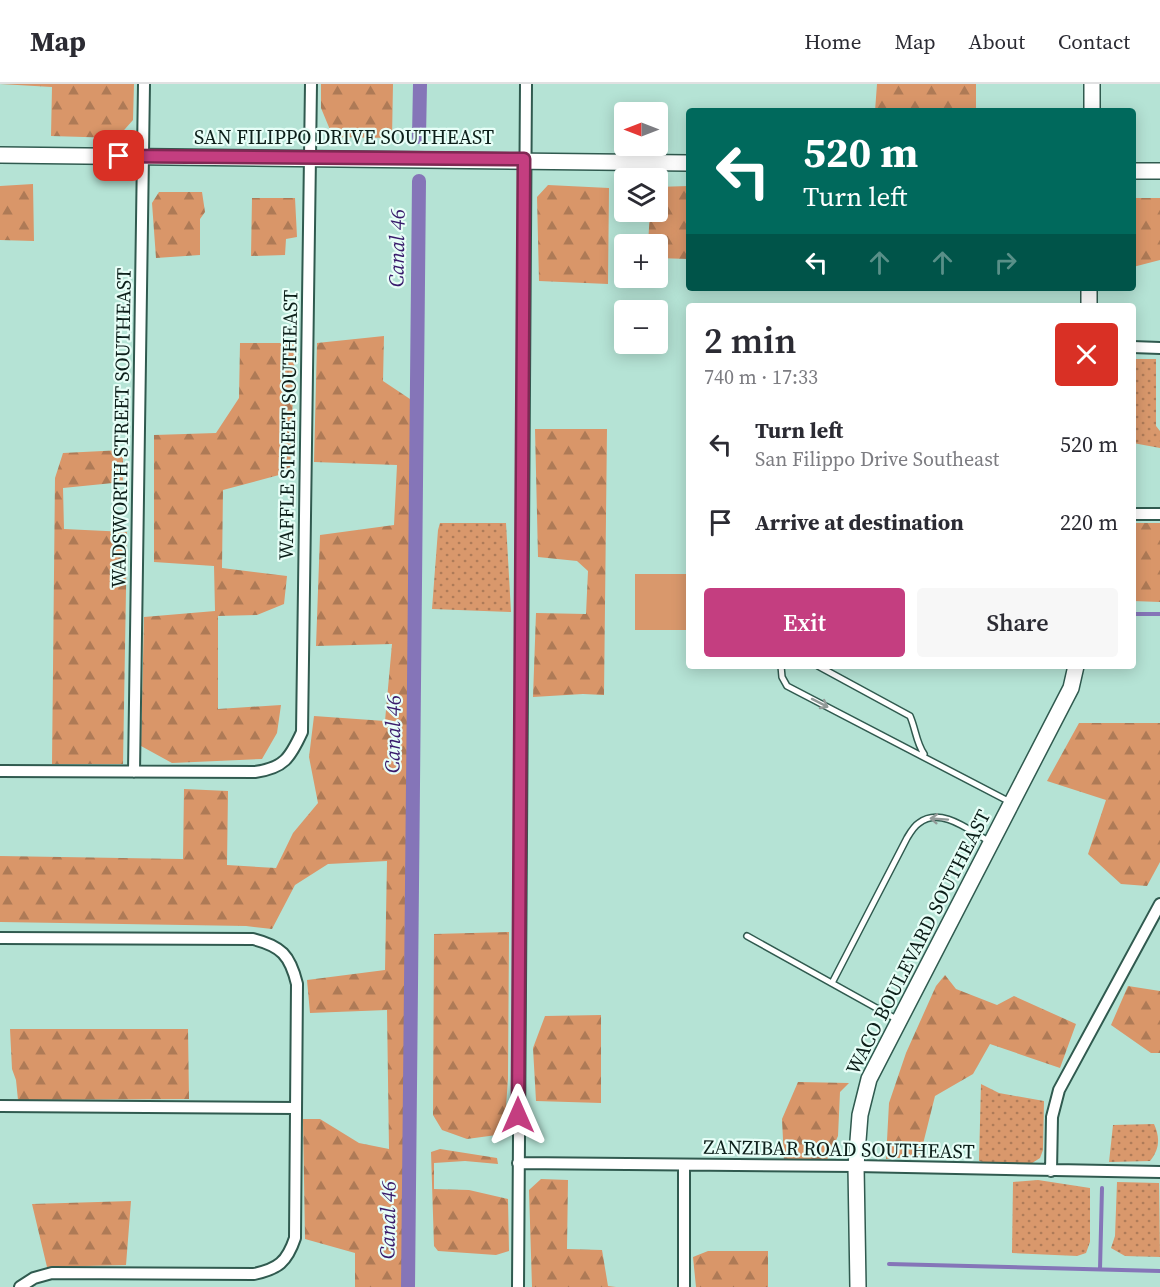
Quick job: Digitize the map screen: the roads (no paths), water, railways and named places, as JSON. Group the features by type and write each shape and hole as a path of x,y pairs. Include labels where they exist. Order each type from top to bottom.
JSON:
{"street":[{"name":"WADSWORTH STREET SOUTHEAST","path":"134,772 144,84"},
{"name":"WAFFLE STREET SOUTHEAST","path":"134,772 272,770 284,762 294,750 302,732 311,84"},
{"path":"518,1287 526,84"},
{"path":"1092,84 1092,108"},
{"name":"SAN FILIPPO DRIVE SOUTHEAST","path":"0,155 524,159 686,163"},
{"path":"1136,171 1160,171"},
{"path":"1136,347 1160,348"},
{"path":"1136,514 1160,514"},
{"name":"WACO BOULEVARD SOUTHEAST","path":"858,1287 856,1166 860,1115 869,1079 1071,688 1075,669"},
{"path":"0,771 134,772"},
{"path":"1051,1171 1052,1117 1059,1090 1160,904"},
{"path":"0,938 253,939 271,944 285,954 293,966 297,984 295,1238 290,1252 282,1263 269,1271 254,1274 52,1273 34,1278 20,1287"},
{"path":"0,1106 296,1108"},
{"name":"ZANZIBAR ROAD SOUTHEAST","path":"518,1163 1160,1172"},
{"path":"684,1165 684,1287"}],"lane":[{"path":"781,669 782,677 787,686 1012,802"},
{"path":"824,669 910,716 916,730 916,743 925,756"},
{"path":"832,983 907,838 917,824 927,819 946,818 991,843"},
{"path":"747,936 899,1021"}],"waterway":[{"name":"Canal 46","path":"419,137 420,84"},
{"name":"Canal 46","path":"408,1287 419,181"},
{"path":"1136,614 1160,614"},
{"path":"1100,1269 1102,1188"},
{"path":"889,1264 1160,1271"}]}
